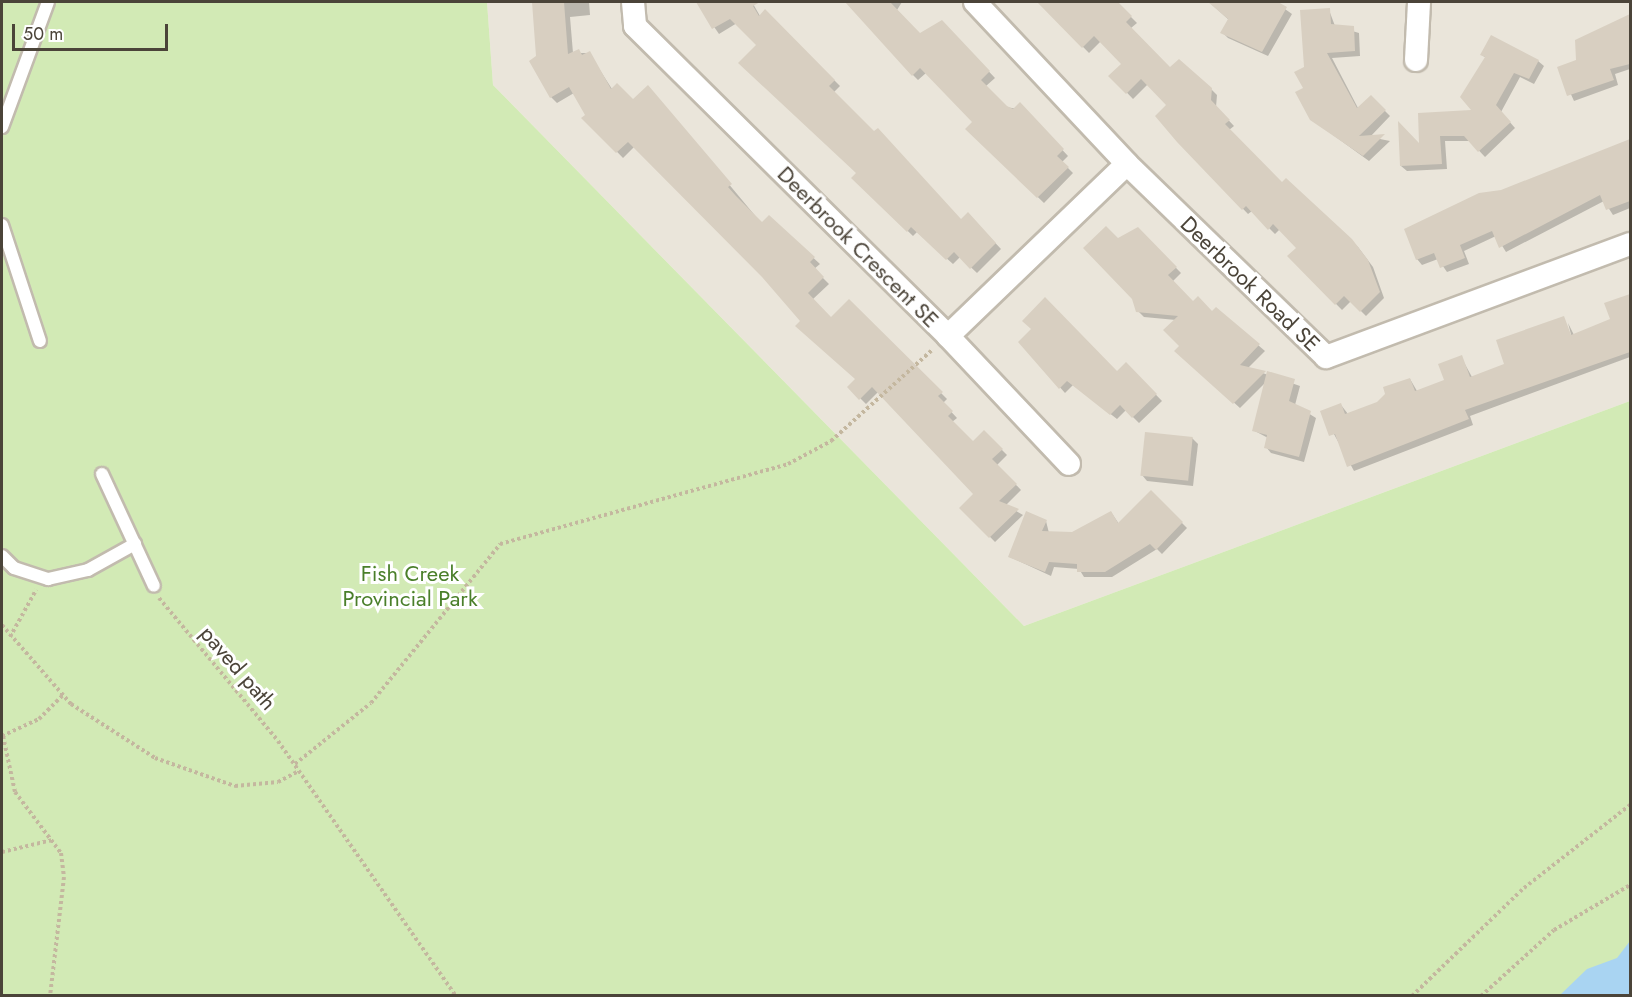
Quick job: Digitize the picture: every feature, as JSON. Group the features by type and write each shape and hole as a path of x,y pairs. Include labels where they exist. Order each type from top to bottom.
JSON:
{"street":[{"name":"Deerbrook Crescent SE","path":"633,2 635,26 948,336 1127,164"},
{"name":"Deerbrook Road SE","path":"975,2 1127,164 1326,357 1630,244"},
{"path":"1416,60 1419,2"},
{"path":"948,336 1069,464"}],"lane":[{"path":"2,127 48,2"},
{"path":"2,225 40,341"},
{"path":"102,474 154,586"},
{"path":"2,556 14,568 43,578 71,576 135,544"}],"path":[{"path":"295,764 378,696 500,544 788,464 831,441 948,336"},
{"path":"10,637 43,578"},
{"name":"paved path","path":"154,586 171,615 230,680 295,764 456,996"},
{"path":"2,625 62,695 112,734 219,783 264,785 299,771"},
{"path":"50,996 54,927 64,877 52,840 15,792 2,736 39,718 62,695"},
{"path":"1412,996 1524,888 1630,805"},
{"path":"2,852 52,840"},
{"path":"1481,996 1554,930 1630,885"}],"shaded area":[{"path":"487,2 1630,2 1630,401 1024,626 493,85"}],"green space":[{"name":"Fish Creek Provincial Park","path":"2,2 487,2 493,85 1024,626 1630,401 1630,995 2,996"}],"water":[{"path":"1630,941 1630,995 1560,995 1587,969 1617,958"}],"building":[{"path":"532,2 564,2 568,54 579,49 582,55 590,51 611,89 617,83 633,99 648,85 732,184 728,187 736,196 762,222 769,215 815,257 810,262 824,277 808,293 831,317 849,299 943,392 938,396 953,411 948,416 973,441 984,430 1003,449 992,459 1017,484 999,501 1019,509 989,538 959,508 973,494 872,387 859,400 847,387 855,379 795,326 800,321 762,277 628,142 616,153 581,118 585,115 569,87 550,98 529,61 536,56"},
{"path":"696,2 760,2 753,6 759,16 765,9 835,80 829,86 874,131 878,128 961,219 968,212 996,243 970,269 954,252 946,260 911,227 907,232 851,178 856,173 738,63 756,45 730,19 712,29"},
{"path":"845,2 890,2 920,33 942,20 990,71 981,80 1007,106 1013,109 1020,102 1064,149 1057,156 1069,167 1037,198 965,129 972,122 920,68 912,76"},
{"path":"1037,2 1118,2 1132,16 1126,22 1170,67 1179,59 1212,88 1211,100 1230,120 1225,124 1282,182 1286,178 1352,239 1368,260 1380,292 1360,312 1344,296 1335,305 1287,256 1296,248 1273,224 1268,230 1246,206 1242,210 1177,142 1155,116 1166,105 1141,79 1126,94 1108,76 1121,64 1094,36 1082,48"},
{"path":"1208,2 1278,2 1287,7 1262,52 1220,33 1228,19"},
{"path":"1330,8 1331,24 1354,26 1355,51 1327,53 1357,108 1371,95 1386,110 1359,136 1385,134 1363,156 1310,120 1295,92 1303,88 1294,72 1304,67 1300,10"},
{"path":"1630,14 1630,64 1610,69 1614,80 1567,96 1557,67 1576,60 1575,40"},
{"path":"1491,35 1539,60 1529,79 1514,73 1496,105 1511,122 1478,152 1464,136 1440,136 1442,164 1400,166 1398,121 1419,143 1418,113 1471,110 1460,97 1485,57 1480,55"},
{"path":"1630,139 1630,201 1606,210 1600,195 1499,248 1492,231 1460,245 1465,258 1440,268 1434,253 1416,260 1404,229 1479,193 1501,190"},
{"path":"1106,226 1118,238 1138,227 1177,267 1168,275 1193,301 1198,296 1212,311 1216,307 1260,344 1240,365 1266,371 1233,404 1174,351 1179,346 1163,330 1178,316 1136,312 1132,299 1083,248"},
{"path":"1630,294 1630,352 1465,410 1469,419 1347,467 1335,434 1329,436 1320,411 1341,403 1345,414 1377,402 1385,394 1383,387 1410,378 1415,391 1444,380 1438,364 1462,355 1470,377 1504,364 1496,340 1564,316 1571,335 1610,319 1604,303"},
{"path":"1045,297 1117,371 1126,362 1157,394 1132,418 1120,405 1110,415 1067,381 1059,389 1018,342 1031,329 1022,321"},
{"path":"1267,371 1295,379 1289,401 1311,411 1299,457 1264,448 1267,435 1252,431"},
{"path":"1145,432 1193,437 1188,481 1140,476"},
{"path":"1151,490 1183,522 1156,550 1150,544 1105,572 1077,572 1077,564 1049,562 1045,572 1008,557 1026,511 1047,520 1042,531 1072,532 1111,511 1118,523"}]}
